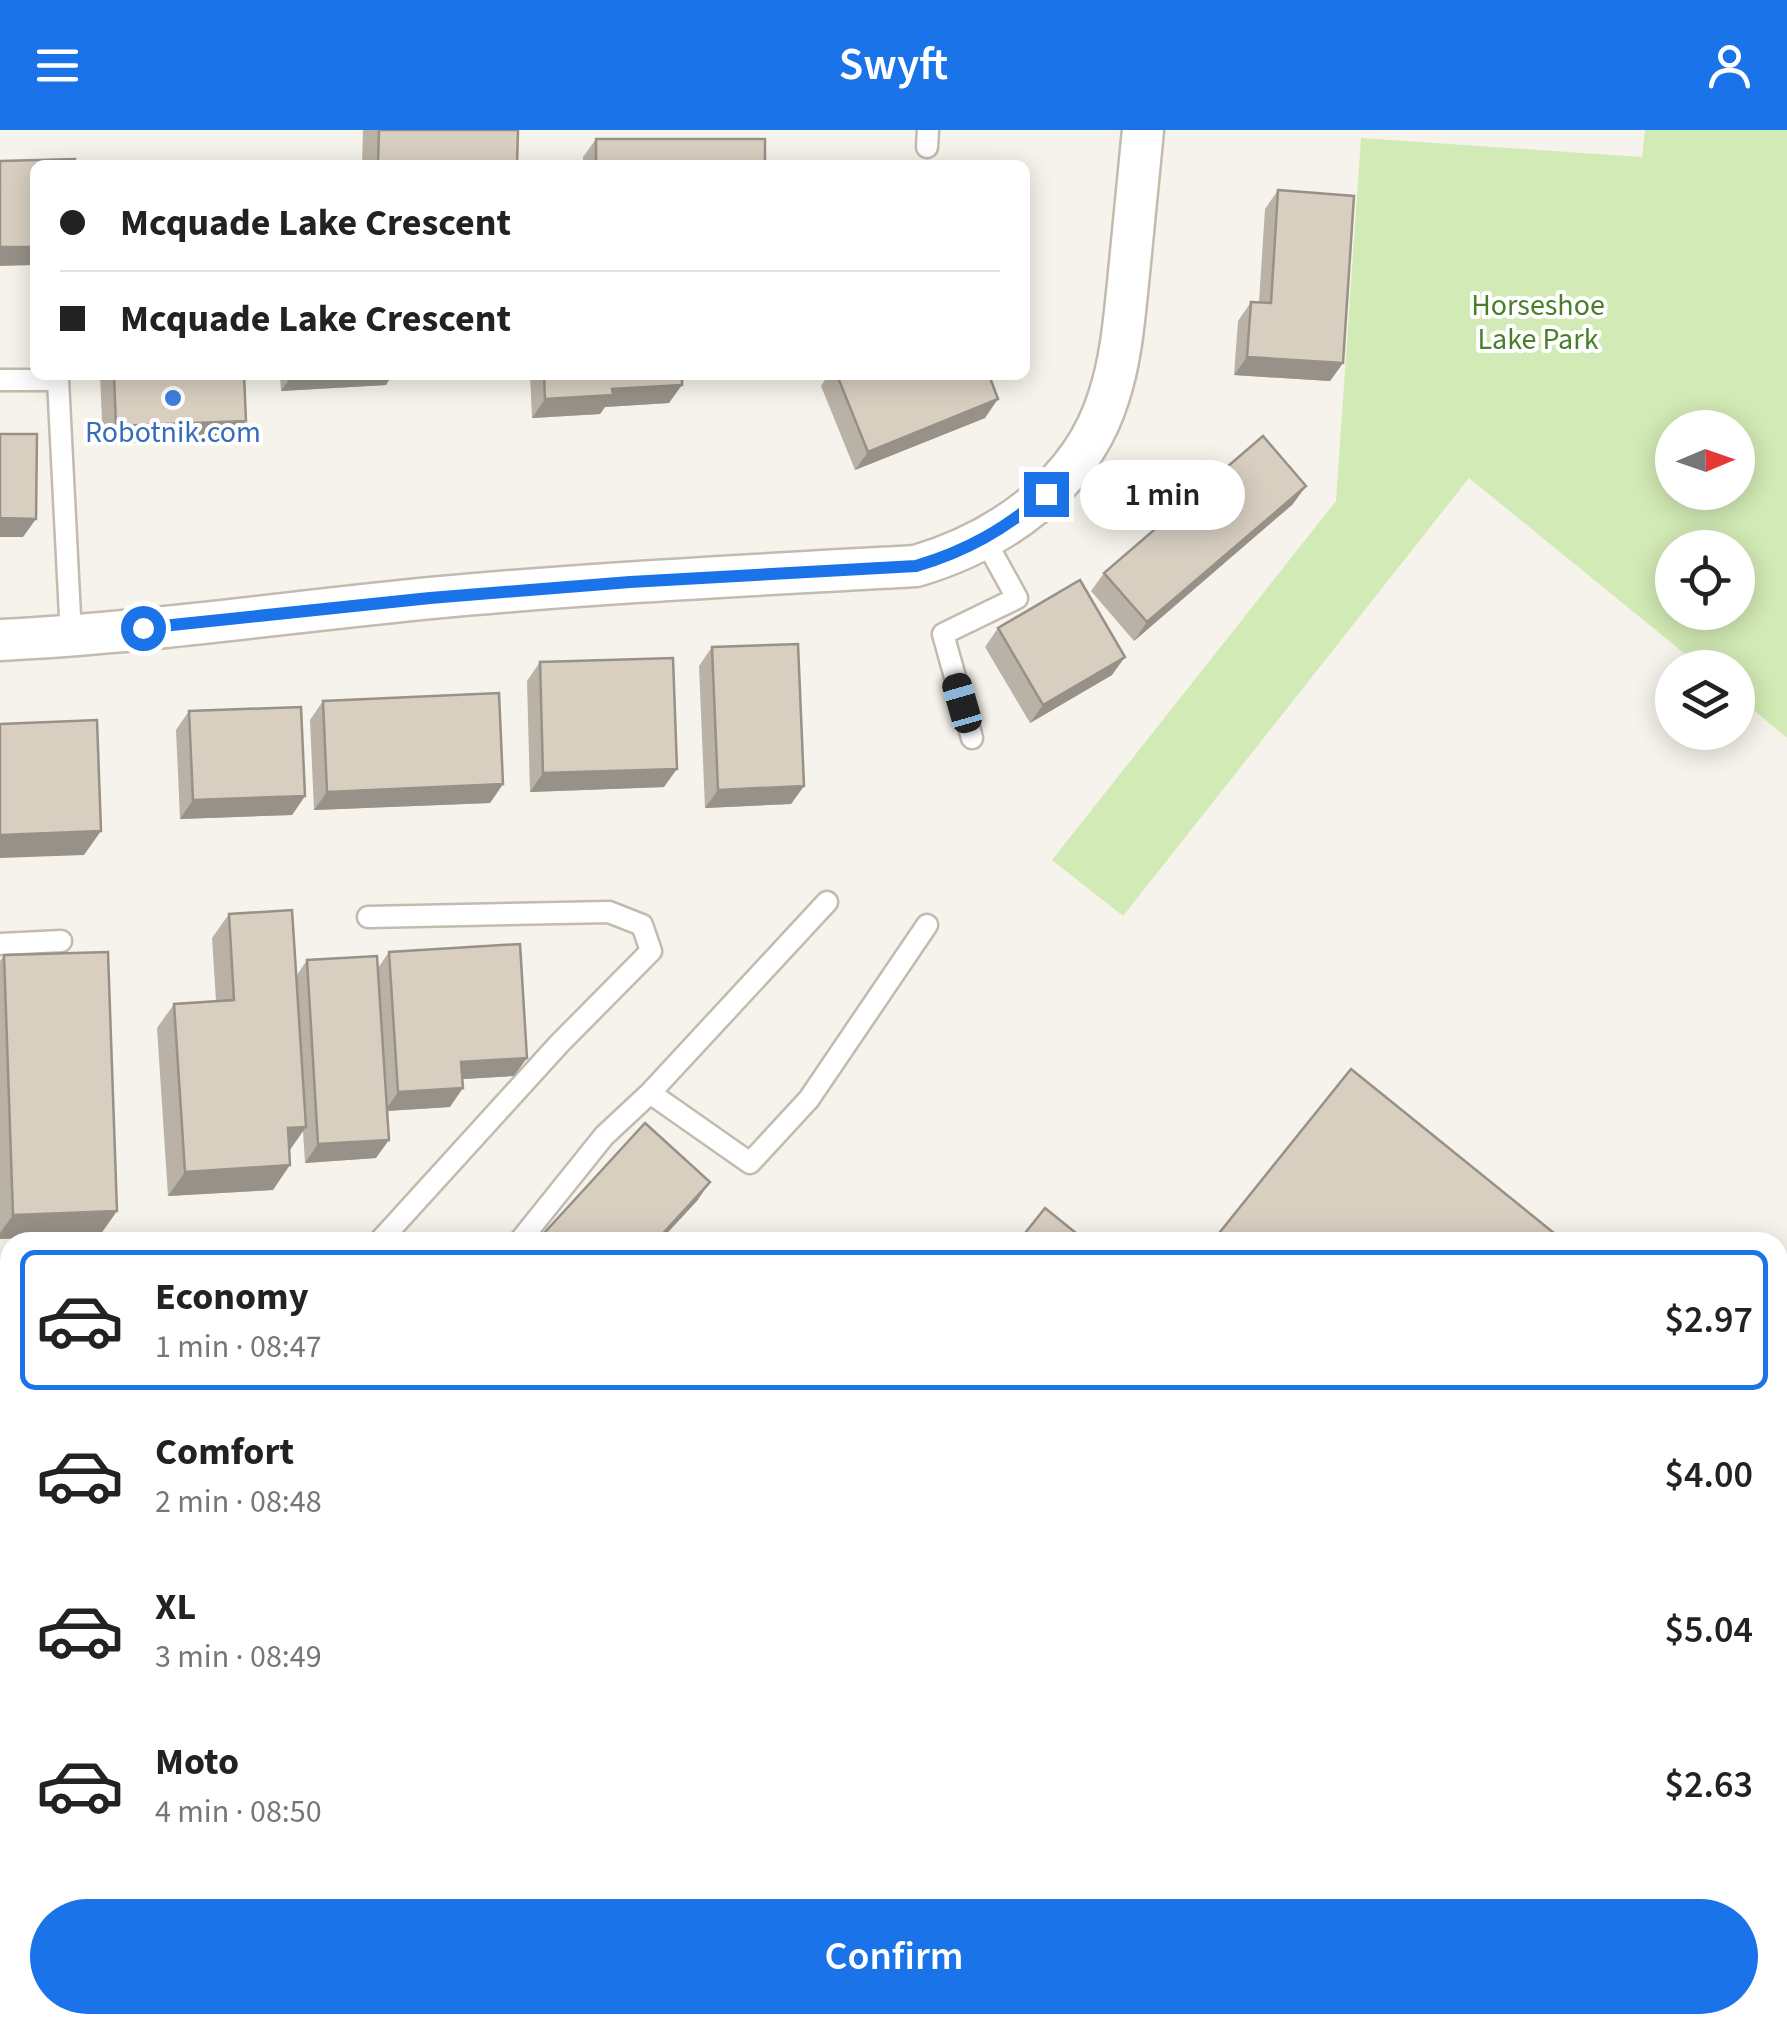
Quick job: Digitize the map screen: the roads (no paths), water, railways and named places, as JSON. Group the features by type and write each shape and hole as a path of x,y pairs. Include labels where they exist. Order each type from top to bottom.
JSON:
{"street":[{"path":"0,640 650,580 916,566 951,556 1014,522 1056,484 1097,426 1120,358 1143,130"}],"lane":[{"path":"0,380 58,380 71,636"},
{"path":"972,738 943,634 1017,598 985,540"},
{"path":"526,1232 604,1136 650,1093 827,902"},
{"path":"368,917 609,912 642,926 651,950 558,1044 387,1232"},
{"path":"650,1093 750,1163 808,1099 927,925"},
{"path":"0,944 61,941"}],"place":[{"name":"Robotnik.com","path":"173,398"}],"park label":[{"name":"Horseshoe Lake Park","path":"1538,322"}]}
